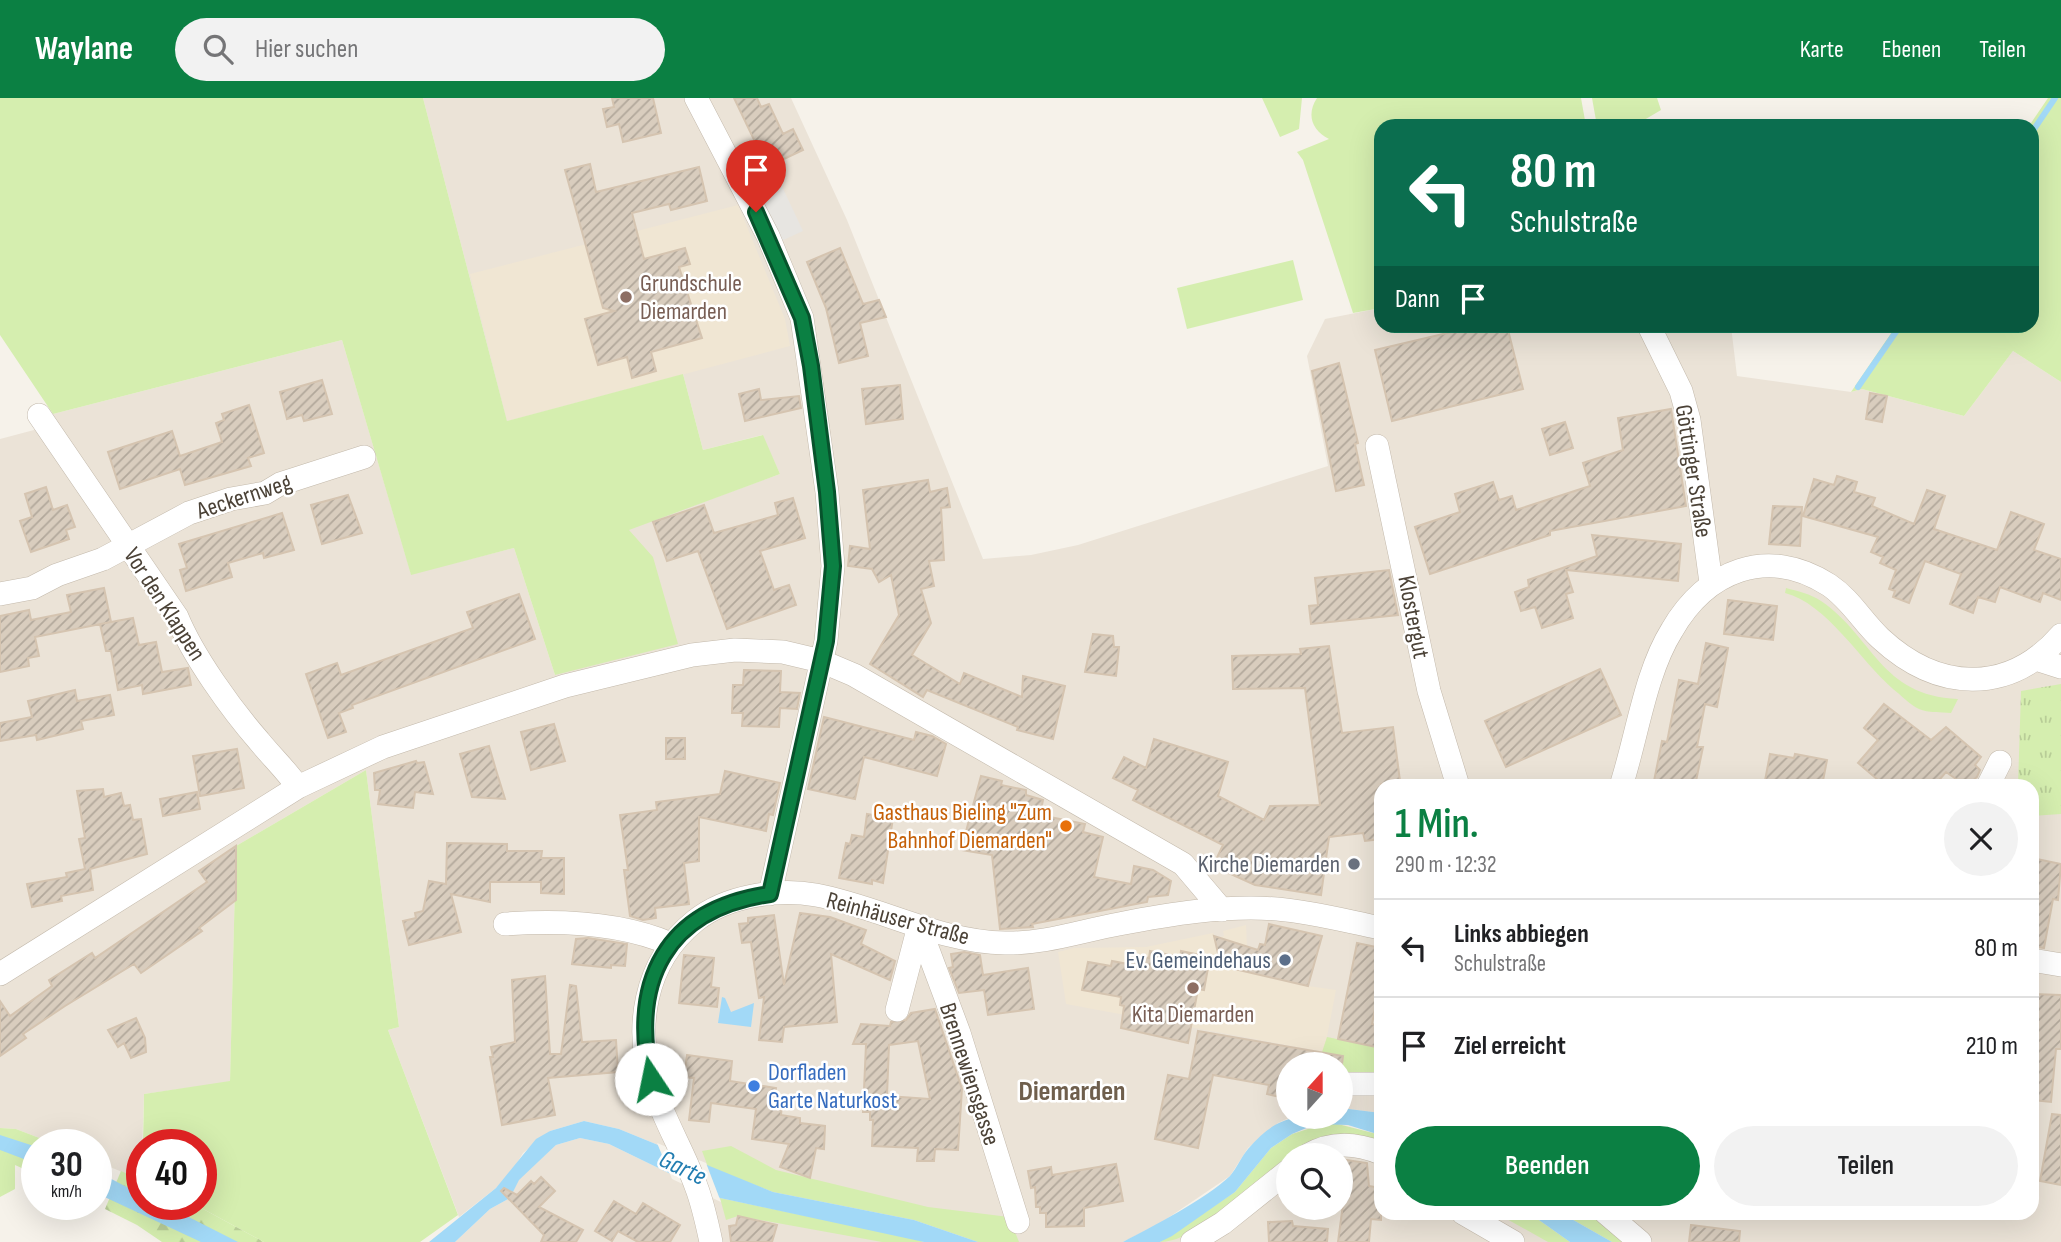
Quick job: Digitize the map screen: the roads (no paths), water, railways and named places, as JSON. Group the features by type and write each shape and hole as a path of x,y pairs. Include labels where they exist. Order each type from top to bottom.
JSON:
{"street":[{"path":"696,98 768,236 802,318 820,428 833,566 830,616 770,894"},
{"name":"Göttinger Straße","path":"1652,333 1681,391 1689,420 1712,583"},
{"name":"Vor den Klappen","path":"39,415 177,617 186,639 259,742 285,768 298,787"},
{"name":"Klostergut","path":"1377,446 1429,691 1456,779"},
{"name":"Aeckernweg","path":"0,594 32,588 57,575 103,559 189,513 231,499 265,493 280,484 364,457"},
{"path":"1623,779 1662,649 1680,616 1712,583 1748,568 1788,568 1808,575 1843,596 1891,648 1922,669 1941,677 1977,679 2007,674 2036,659 2061,635"},
{"path":"0,974 298,787 383,747 565,686 652,663 734,650 783,652 821,661 855,675 1183,864 1222,910"},
{"path":"2036,659 2061,667"},
{"path":"1992,779 2000,762"},
{"name":"Reinhäuser Straße","path":"711,1242 705,1212 651,1079 643,1025 653,978 671,944 703,914 737,900 770,894 814,895 965,939 1028,942 1119,924 1222,910 1300,912 1374,927"},
{"path":"505,925 544,921 608,927 637,932 671,944"},
{"path":"897,1010 919,926"},
{"name":"Brennewiensgasse","path":"919,926 959,1032 1018,1222"},
{"path":"2039,961 2061,965"},
{"path":"1353,1084 1374,1084"},
{"path":"1353,1146 1374,1151"},
{"path":"1192,1242 1233,1216 1276,1181"},
{"path":"1475,1220 1513,1242"},
{"path":"1614,1220 1640,1242"}],"water":[{"path":"722,997 731,1012 754,1003 751,1027 718,1023"},
{"path":"1353,1110 1374,1112 1374,1133 1353,1127"},
{"name":"Garte","path":"584,1121 619,1129 773,1192 914,1220 978,1242 924,1242 720,1198 609,1144 580,1138 556,1145 519,1180 510,1198 490,1209 455,1242 429,1242 496,1188 536,1139 550,1131"},
{"path":"1276,1125 1276,1129 1304,1129 1276,1143 1235,1192 1172,1236 1160,1242 1123,1242 1179,1212 1220,1185 1230,1176 1248,1149"},
{"path":"0,1135 21,1142 21,1158 0,1150"},
{"path":"112,1179 126,1187 126,1207 112,1200"},
{"path":"154,1220 195,1220 238,1242 201,1242"},
{"path":"1539,1220 1573,1220 1612,1242 1570,1242"}],"waterway":[{"path":"2039,122 2055,98"},
{"path":"1858,387 1895,333"}],"place":[{"name":"Grundschule Diemarden","path":"626,297"},
{"name":"Gasthaus Bieling \"Zum Bahnhof Diemarden\"","path":"1066,826"},
{"name":"Kirche Diemarden","path":"1354,864"},
{"name":"Ev. Gemeindehaus","path":"1285,960"},
{"name":"Kita Diemarden","path":"1193,988"},
{"name":"Dorfladen Garte Naturkost","path":"754,1086"}],"district":[{"name":"Diemarden","path":"1072,1090"}]}
